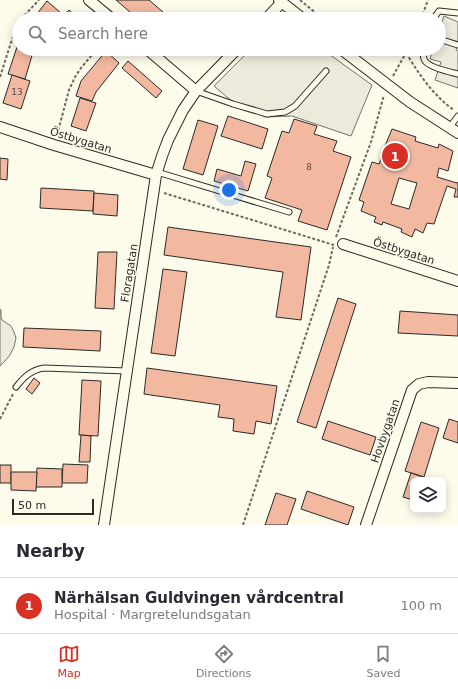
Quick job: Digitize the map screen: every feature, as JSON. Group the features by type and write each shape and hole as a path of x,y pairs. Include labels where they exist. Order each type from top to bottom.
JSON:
{"street":[{"path":"89,0 104,12"},
{"path":"271,12 280,1 294,12"},
{"path":"155,56 196,91"},
{"name":"Floragatan","path":"104,525 156,174 174,127 184,110 196,91 230,56"},
{"path":"350,56 410,102 454,130"},
{"name":"Östbygatan","path":"0,127 54,145 156,174"},
{"name":"Östbygatan","path":"338,244 458,281"},
{"name":"Hovbygatan","path":"366,525 412,390 419,384 428,382 458,383"}],"lane":[{"path":"438,12 458,13"},
{"path":"446,41 458,45"},
{"path":"424,56 425,61 430,66 458,74"},
{"path":"196,91 267,114 285,112 295,106 326,71"},
{"path":"454,130 458,116"},
{"path":"156,174 289,212"},
{"path":"16,387 23,379 37,369 126,371"}],"path":[{"path":"28,12 39,0"},
{"path":"300,0 315,12"},
{"path":"424,12 428,0"},
{"path":"0,77 12,39"},
{"path":"54,145 75,77 80,68 91,56"},
{"path":"393,78 404,56"},
{"path":"408,56 414,66 439,98 458,112"},
{"path":"243,525 327,272 338,244 336,234 370,142 384,94"},
{"path":"153,190 338,244"},
{"path":"0,418 16,387"}],"shaded area":[{"path":"446,17 458,22 458,42 456,50 458,51 458,88 435,80 441,62 430,59 431,56 446,56"},
{"path":"244,56 332,56 372,85 351,136 292,116 265,117 234,103 214,86"},
{"path":"0,309 2,320 11,326 16,338 10,355 0,366"}],"building":[{"path":"116,0 149,0 163,12 130,12"},
{"path":"47,1 60,12 38,12"},
{"path":"14,56 32,56 25,79 8,74"},
{"path":"102,56 111,56 119,63 96,92 92,101 76,96 81,81"},
{"path":"128,61 162,91 156,98 122,68"},
{"path":"12,75 30,81 21,109 3,103"},
{"path":"80,98 96,103 86,131 71,126"},
{"path":"228,116 268,129 262,149 221,136"},
{"path":"294,119 317,126 314,134 337,141 333,151 351,157 327,230 298,221 302,210 265,198 272,178 267,176 282,131 289,133"},
{"path":"198,120 218,126 203,175 183,169"},
{"path":"392,129 416,137 415,141 438,148 439,144 453,151 448,171 439,168 437,177 457,183 458,182 458,197 454,197 456,189 447,186 434,224 427,223 423,233 415,229 412,237 401,232 402,229 383,222 382,225 374,222 376,217 361,211 364,202 359,200 372,162 379,164 381,159 386,160 388,152 383,151","holes":["399,178 417,183 409,209 391,204"]},
{"path":"0,158 8,159 7,180 0,179"},
{"path":"245,161 256,164 248,191 214,181 217,169 241,176"},
{"path":"41,188 94,191 93,211 40,208"},
{"path":"94,193 118,195 117,216 93,214"},
{"path":"168,227 311,247 301,320 276,317 283,272 164,255"},
{"path":"98,252 117,252 114,309 95,308"},
{"path":"163,269 187,272 175,356 151,353"},
{"path":"338,298 356,304 316,428 297,422"},
{"path":"400,311 458,315 458,336 398,333"},
{"path":"24,328 101,331 100,351 23,347"},
{"path":"147,368 277,386 271,424 256,421 254,434 233,431 234,419 218,417 220,405 144,394"},
{"path":"34,378 40,383 32,394 26,389"},
{"path":"82,380 101,381 98,436 79,435"},
{"path":"449,419 458,422 458,443 443,438"},
{"path":"328,421 376,437 370,455 322,439"},
{"path":"421,422 439,428 424,477 405,471"},
{"path":"81,435 91,436 90,462 79,462"},
{"path":"63,464 88,465 87,483 62,483"},
{"path":"0,465 11,465 11,483 0,483"},
{"path":"37,468 62,469 62,487 36,487"},
{"path":"11,472 37,472 36,491 11,490"},
{"path":"411,473 423,477 410,477 410,499 403,497"},
{"path":"307,491 354,507 348,525 301,509"},
{"path":"276,493 296,499 287,525 265,525"}],"place":[{"name":"Närhälsan Guldvingen vårdcentral","path":"395,156"}]}
